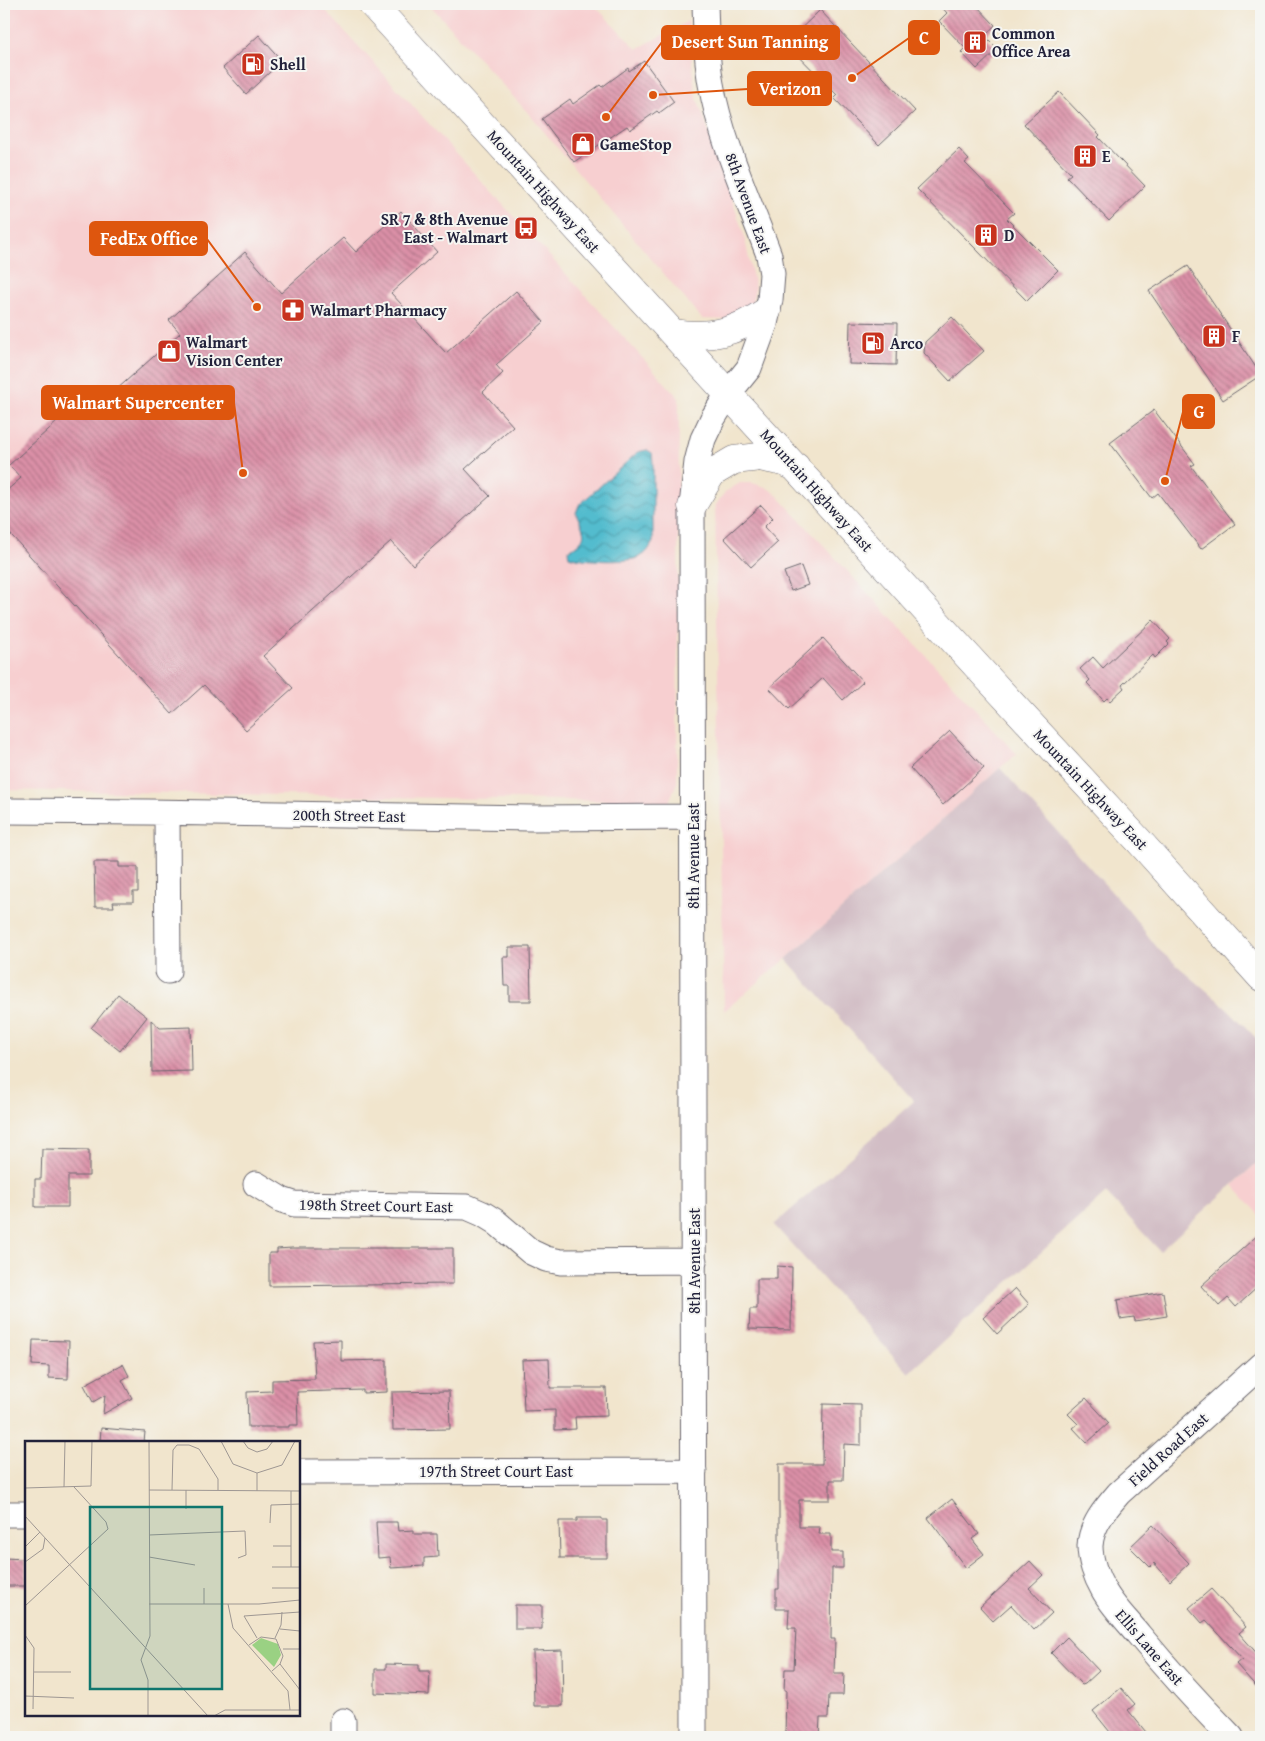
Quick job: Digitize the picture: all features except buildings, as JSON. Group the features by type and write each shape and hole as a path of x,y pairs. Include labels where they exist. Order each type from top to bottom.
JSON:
{"main road":[{"name":"Mountain Highway East","path":"372,4 1139,840 1261,977"},
{"path":"673,333 706,335 723,333 754,320 767,311"},
{"path":"692,506 712,473 734,460 760,457 784,462 796,467"}],"street":[{"name":"8th Avenue East","path":"694,1737 692,506 697,462 703,439 728,394 749,368 765,324 772,274 769,255 726,139 711,84 706,45 705,4"},
{"name":"200th Street East","path":"4,811 530,818 693,817"},
{"path":"167,813 168,971"},
{"name":"198th Street Court East","path":"256,1184 282,1200 294,1204 467,1206 496,1222 531,1252 546,1259 561,1262 694,1261"},
{"name":"Field Road East","path":"1090,1544 1092,1532 1104,1510 1118,1493 1261,1365"},
{"name":"197th Street Court East","path":"300,1472 694,1471"},
{"path":"4,1514 25,1514"},
{"name":"Ellis Lane East","path":"1090,1544 1091,1557 1096,1572 1102,1588 1111,1602 1170,1672 1231,1737"}],"shaded area":[{"path":"4,4 320,4 679,398 677,782 669,802 4,790"},
{"path":"429,4 593,4 637,49 688,21 695,92 744,235 755,288 751,307 731,320 702,319 529,114"},
{"path":"740,483 752,483 766,487 776,494 1017,754 786,959 724,1011 715,506 725,492"},
{"path":"1000,768 1128,910 1159,950 1228,1009 1261,1043 1261,1159 1160,1251 1106,1193 909,1373 774,1225 914,1101 786,959"},
{"path":"1261,1159 1261,1216 1233,1185"}],"water":[{"path":"647,450 652,453 653,463 653,542 648,551 634,559 616,561 569,556 568,551 580,542 584,535 576,513 579,505 638,452"}],"place":[{"name":"Common Office Area","path":"975,42"},
{"name":"Shell","path":"253,64"},
{"name":"C","path":"852,78"},
{"name":"Verizon","path":"653,95"},
{"name":"Desert Sun Tanning","path":"606,117"},
{"name":"GameStop","path":"583,144"},
{"name":"E","path":"1085,156"},
{"name":"SR 7 & 8th Avenue East - Walmart","path":"526,228"},
{"name":"D","path":"986,235"},
{"name":"FedEx Office","path":"257,307"},
{"name":"Walmart Pharmacy","path":"293,310"},
{"name":"F","path":"1214,336"},
{"name":"Arco","path":"873,343"},
{"name":"Walmart Vision Center","path":"169,351"},
{"name":"Walmart Supercenter","path":"243,473"},
{"name":"G","path":"1165,481"}]}
